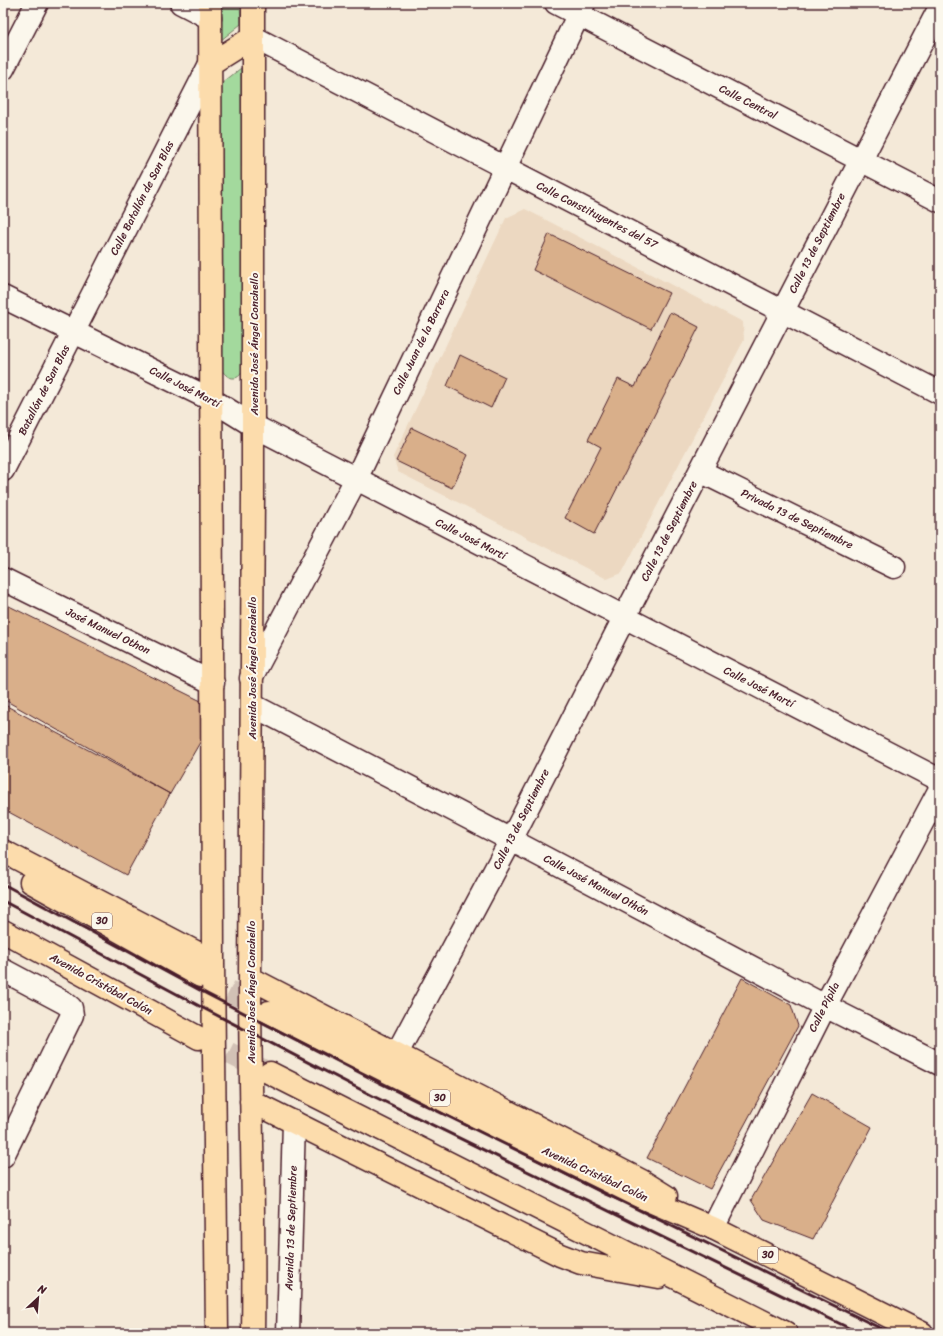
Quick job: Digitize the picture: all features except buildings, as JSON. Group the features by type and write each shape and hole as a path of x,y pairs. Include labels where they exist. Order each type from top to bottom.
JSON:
{"main road":[{"name":"Avenida José Ángel Conchello","path":"253,3 254,426 250,978 254,1271 253,1333"},
{"path":"210,10 214,683 207,968 218,1333"},
{"path":"210,64 253,37"},
{"path":"3,851 207,968"},
{"name":"30","path":"3,867 207,968"},
{"name":"Avenida Cristóbal Colón","path":"3,931 199,1038"},
{"path":"250,978 396,1055 642,1181 713,1228"},
{"name":"Avenida Cristóbal Colón","path":"269,1012 610,1184 713,1228 922,1333"},
{"path":"270,1073 786,1333"},
{"path":"251,1101 560,1255 581,1263 684,1282"}],"street":[{"path":"3,69 37,3"},
{"path":"180,3 210,10"},
{"name":"Calle Central","path":"556,3 582,9 860,161 940,201"},
{"path":"931,3 940,8"},
{"name":"Calle 13 de Septiembre","path":"396,1055 511,840 782,311 940,8"},
{"name":"Calle Juan de la Barrera","path":"251,678 356,479 582,9"},
{"name":"Calle Constituyentes del 57","path":"253,37 940,393"},
{"name":"Calle Batallón de San Blas","path":"74,332 210,64"},
{"name":"Calle José Martí","path":"3,297 212,400 254,426 940,780"},
{"name":"Batallón de San Blas","path":"3,470 74,332"},
{"name":"Privada 13 de Septiembre","path":"700,471 894,567"},
{"name":"José Manuel Othon","path":"3,579 214,683"},
{"name":"Calle José Manuel Othón","path":"252,705 825,1006 940,1064"},
{"name":"Calle Pípila","path":"713,1228 825,1006 940,789"},
{"path":"3,970 64,1003 71,1008 72,1015 3,1156"},
{"name":"Avenida 13 de Septiembre","path":"288,1333 294,1122"}],"shaded area":[{"path":"525,209 743,322 744,340 622,573 607,579 398,472 393,457 506,218"}],"green space":[{"path":"220,3 240,3 241,24 220,41"},
{"path":"241,68 243,368 240,375 231,378 222,370 221,84"}],"tunnel":[{"path":"200,976 265,1009"},
{"path":"199,1038 267,1072"}],"railway":[{"path":"3,884 207,994 380,1083 890,1333"},
{"path":"3,901 203,1008 375,1097 859,1333"}]}
